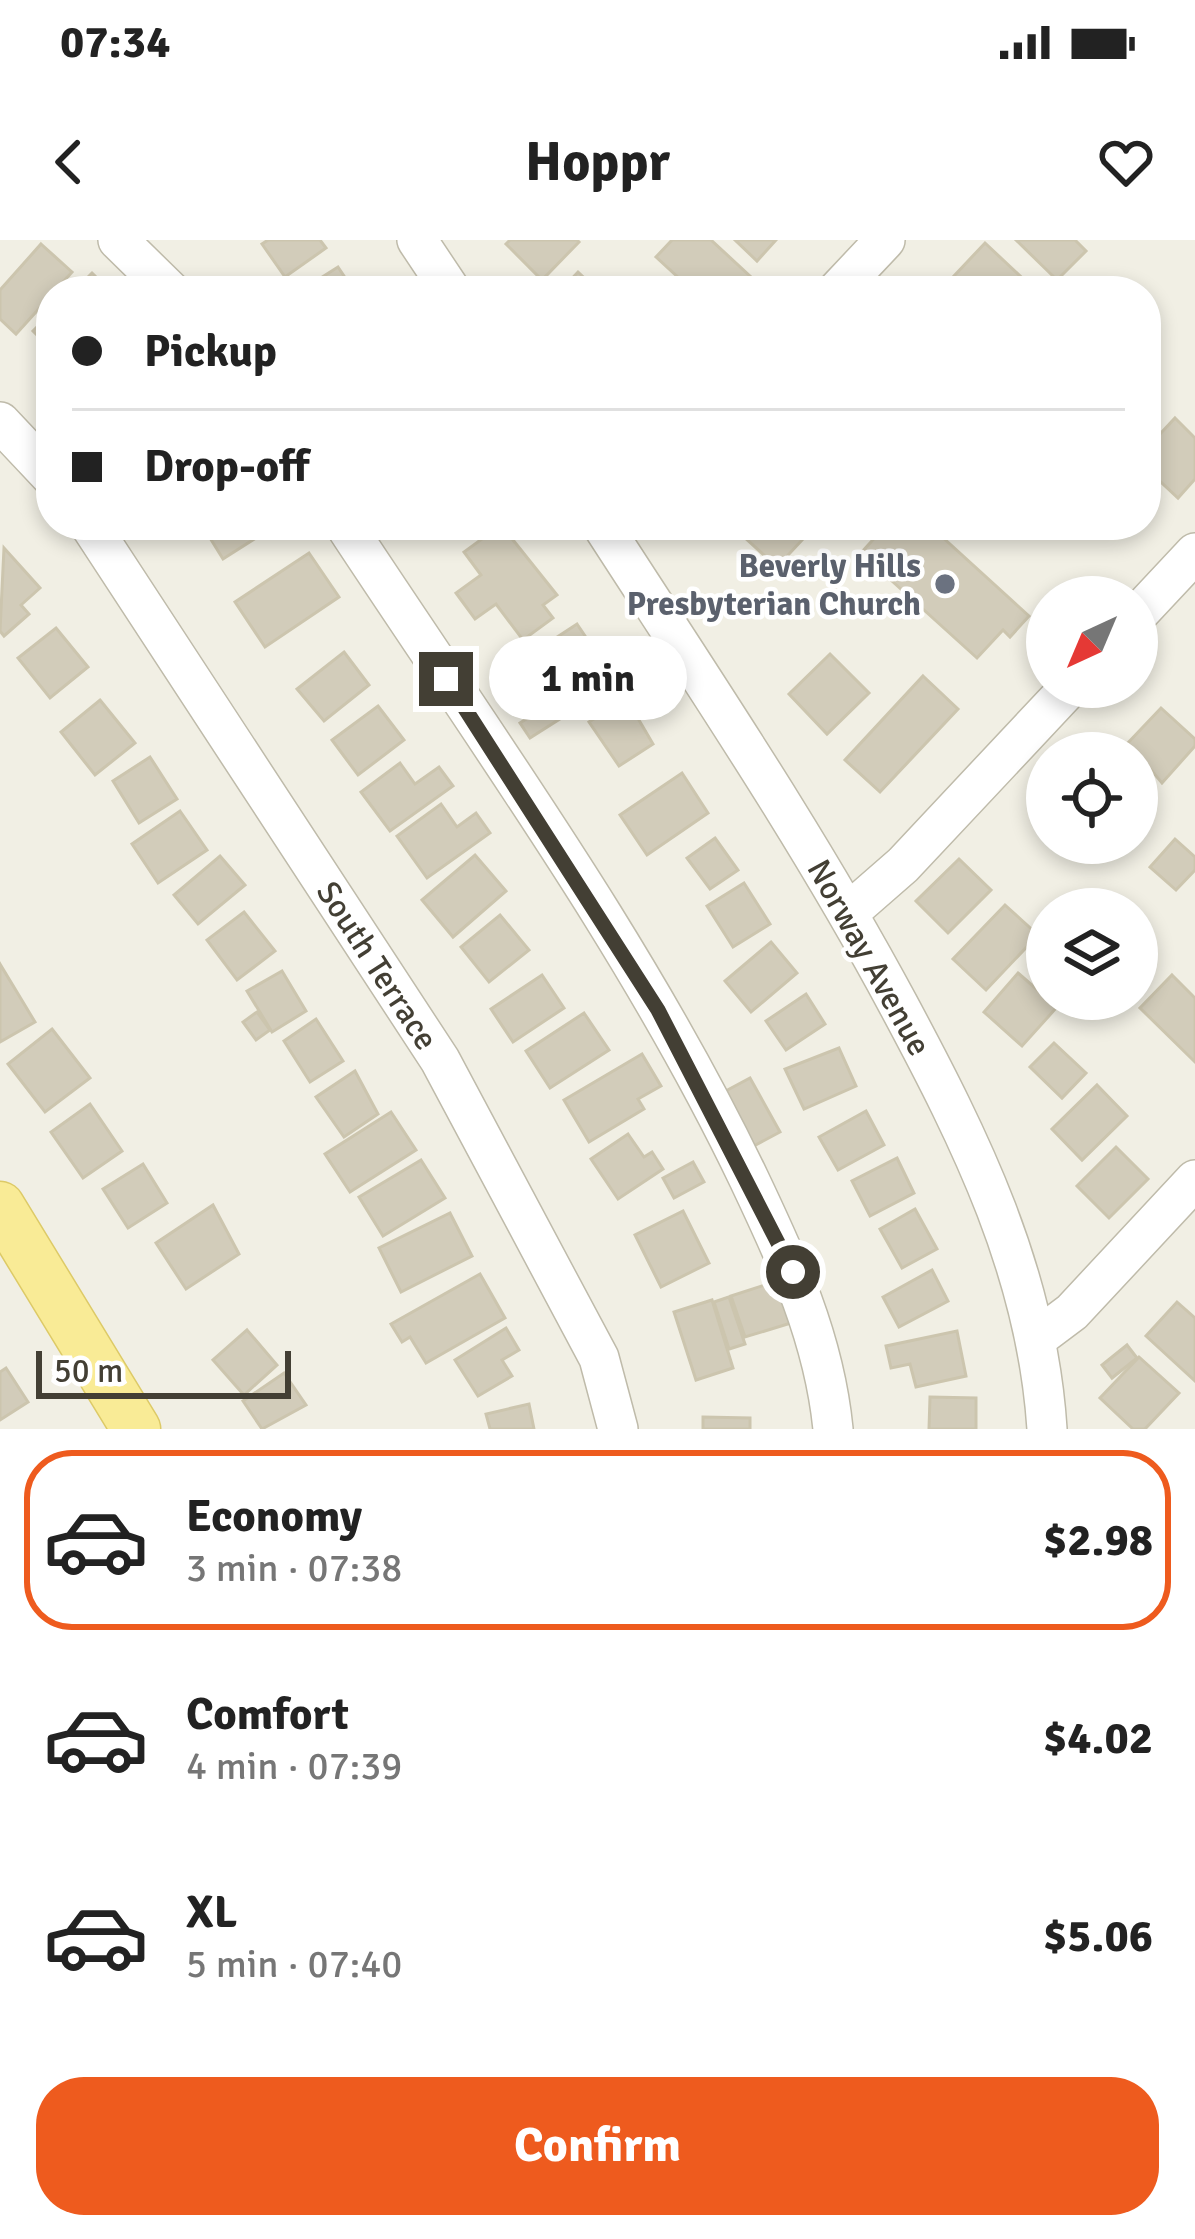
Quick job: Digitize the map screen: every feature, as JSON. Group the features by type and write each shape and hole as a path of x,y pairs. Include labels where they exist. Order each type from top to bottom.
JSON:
{"main road":[{"path":"0,1206 136,1429"}],"street":[{"path":"118,240 155,276"},
{"path":"417,240 441,276"},
{"path":"851,276 884,240"},
{"path":"0,422 36,460"},
{"name":"South Terrace","path":"100,540 440,1060 575,1308 614,1400 618,1429"},
{"path":"355,540 609,931 700,1085 793,1272 826,1375 833,1429"},
{"name":"Norway Avenue","path":"614,540 848,913 986,1174 1017,1256 1036,1339 1047,1429"},
{"path":"1158,593 1195,553"},
{"path":"848,913 903,865 1050,708"},
{"path":"1036,1339 1072,1312 1195,1180"}],"building":[{"path":"320,240 326,248 284,276 262,244"},
{"path":"510,240 579,242 546,276 538,276 506,244"},
{"path":"672,240 711,240 750,276 677,276 656,257"},
{"path":"735,240 776,240 757,261"},
{"path":"1016,240 1075,240 1086,251 1061,276 1053,276"},
{"path":"985,243 1020,276 954,276"},
{"path":"41,244 72,272 36,276 36,312 16,334 0,319 0,290"},
{"path":"338,267 344,276 324,276"},
{"path":"1175,418 1195,438 1195,479 1178,498 1161,482 1161,433"},
{"path":"211,540 253,540 223,559"},
{"path":"480,540 513,540 557,595 543,605 553,618 523,640 496,604 475,619 456,593 481,575 464,552"},
{"path":"747,540 802,540 777,567"},
{"name":"Beverly Hills Presbyterian Church","path":"873,540 945,540 1026,613 1010,637 1003,630 977,658 861,553"},
{"path":"4,548 40,588 21,605 29,614 4,636 0,631"},
{"path":"309,553 339,597 265,647 235,602"},
{"path":"577,624 604,664 569,688 542,647"},
{"path":"56,628 88,667 50,698 18,658"},
{"path":"344,652 369,685 324,721 297,689"},
{"path":"830,654 869,693 827,734 789,694"},
{"path":"923,676 958,709 880,792 845,760"},
{"path":"564,695 574,710 530,738 520,723"},
{"path":"626,698 653,744 619,766 589,722"},
{"path":"100,700 135,743 95,775 61,732"},
{"path":"378,706 404,740 358,775 332,740"},
{"path":"1161,708 1195,739 1195,746 1162,783 1158,778 1158,732 1138,732"},
{"path":"150,757 177,799 139,823 113,781"},
{"path":"400,763 415,784 439,767 453,786 390,831 361,792"},
{"path":"682,773 708,813 647,855 620,815"},
{"path":"441,804 457,827 476,813 490,833 427,878 397,836"},
{"path":"180,811 207,850 158,883 132,844"},
{"path":"715,838 738,870 710,889 687,858"},
{"path":"1175,839 1195,857 1195,870 1176,890 1150,867 1158,864"},
{"path":"475,855 506,891 453,937 422,900"},
{"path":"220,856 245,885 198,924 174,895"},
{"path":"959,859 991,890 948,933 916,901"},
{"path":"744,883 770,924 733,947 707,906"},
{"path":"1005,905 1026,924 1026,948 986,990 953,959"},
{"path":"244,912 275,951 237,980 207,940"},
{"path":"500,915 529,950 489,982 461,947"},
{"path":"771,942 797,973 751,1012 725,981"},
{"path":"0,964 35,1022 0,1042"},
{"path":"282,971 306,1011 272,1032 247,991"},
{"path":"1018,973 1026,980 1026,1020 1045,1020 1022,1046 984,1012"},
{"path":"542,975 564,1008 513,1042 491,1009"},
{"path":"1172,975 1195,998 1195,1062 1152,1020 1158,1020 1158,989"},
{"path":"806,994 825,1024 786,1050 766,1021"},
{"path":"257,1012 270,1030 256,1040 243,1022"},
{"path":"584,1013 609,1050 550,1088 526,1051"},
{"path":"316,1019 343,1061 310,1082 284,1041"},
{"path":"52,1029 90,1078 45,1112 8,1064"},
{"path":"1054,1043 1086,1073 1062,1098 1030,1067"},
{"path":"839,1048 856,1086 804,1109 785,1069"},
{"path":"642,1054 661,1086 638,1099 644,1109 589,1142 564,1100"},
{"path":"355,1071 378,1114 344,1137 316,1097"},
{"path":"750,1078 780,1132 750,1148 720,1094"},
{"path":"1097,1085 1127,1116 1082,1160 1052,1129"},
{"path":"90,1104 122,1151 83,1178 51,1132"},
{"path":"866,1111 884,1145 838,1170 819,1137"},
{"path":"391,1112 416,1150 350,1192 325,1154"},
{"path":"628,1134 644,1157 652,1152 663,1169 618,1199 591,1159"},
{"path":"1116,1147 1148,1179 1109,1218 1077,1186"},
{"path":"897,1158 914,1193 870,1216 852,1181"},
{"path":"421,1160 445,1198 383,1236 359,1197"},
{"path":"693,1162 704,1182 674,1198 663,1178"},
{"path":"143,1164 167,1203 128,1228 103,1189"},
{"path":"213,1205 239,1254 186,1289 156,1243"},
{"path":"915,1209 937,1249 902,1268 880,1229"},
{"path":"683,1211 709,1263 661,1287 635,1235"},
{"path":"450,1213 472,1256 401,1292 379,1248"},
{"path":"932,1270 948,1301 899,1327 883,1297"},
{"path":"480,1274 505,1318 426,1363 410,1337 402,1342 391,1324"},
{"path":"777,1281 791,1323 745,1337 731,1296"},
{"path":"729,1297 745,1344 729,1349 714,1302"},
{"path":"712,1300 733,1368 696,1380 674,1312"},
{"path":"1177,1302 1195,1318 1195,1381 1146,1336"},
{"path":"506,1328 519,1350 502,1360 512,1376 478,1396 455,1360"},
{"path":"247,1330 277,1365 244,1395 213,1360"},
{"path":"957,1331 966,1376 916,1387 910,1364 891,1368 886,1346"},
{"path":"1127,1345 1137,1358 1112,1378 1102,1365"},
{"path":"1139,1357 1179,1393 1145,1429 1133,1429 1100,1398"},
{"path":"6,1368 28,1402 0,1420 0,1372"},
{"path":"284,1373 306,1405 262,1429 243,1401"},
{"path":"930,1397 976,1398 976,1429 929,1429"},
{"path":"529,1404 534,1429 490,1429 486,1414"},
{"path":"703,1417 750,1418 750,1429 703,1429"}],"place":[{"name":"Beverly Hills Presbyterian Church","path":"945,584"}],"route":[{"path":"446,679 658,1010 735,1150 793,1272"}]}
